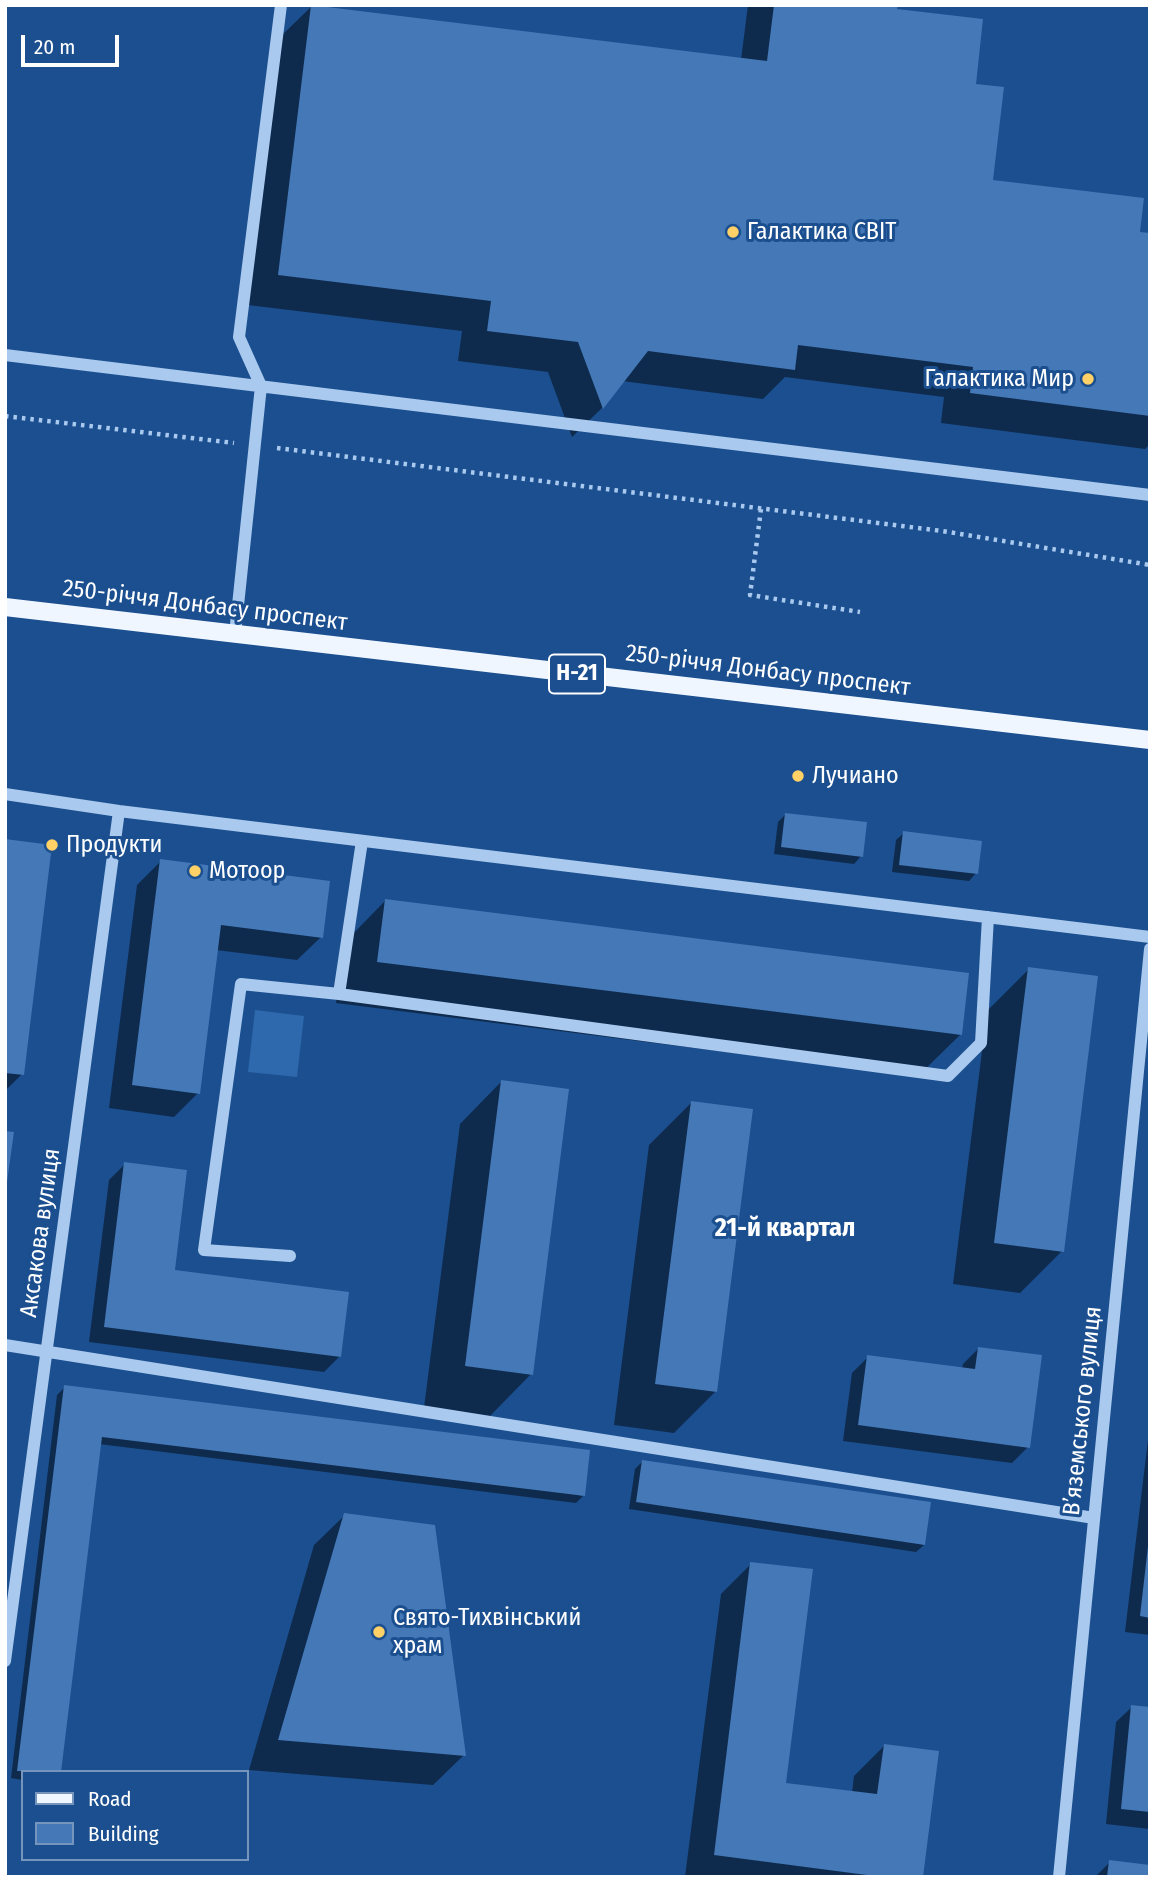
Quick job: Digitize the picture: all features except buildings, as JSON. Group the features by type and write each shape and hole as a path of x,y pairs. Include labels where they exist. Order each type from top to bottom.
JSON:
{"main road":[{"name":"250-річчя Донбасу проспект","path":"5,607 1150,740"}],"street":[{"path":"234,634 261,386 239,337 281,5"},
{"path":"5,355 1150,495"},
{"path":"5,794 119,811 1150,937"},
{"name":"Аксакова вулиця","path":"5,1661 119,811"},
{"path":"339,994 362,841"},
{"path":"290,1256 204,1250 241,984 339,994 948,1076 981,1043 988,917"},
{"name":"В’яземського вулиця","path":"1059,1877 1150,949"},
{"path":"5,1345 1094,1518"}],"path":[{"path":"5,416 942,531 1150,565"},
{"path":"761,509 750,595 860,612"}],"shaded area":[{"path":"255,1010 304,1016 297,1077 248,1072"}],"place":[{"name":"Галактика СВІТ","path":"733,232"},
{"name":"Галактика Мир","path":"1088,379"},
{"name":"Лучиано","path":"798,776"},
{"name":"Продукти","path":"52,845"},
{"name":"Мотоор","path":"195,871"},
{"name":"Свято-Тихвінський храм","path":"379,1632"}],"district":[{"name":"21-й квартал","path":"785,1229"}]}
